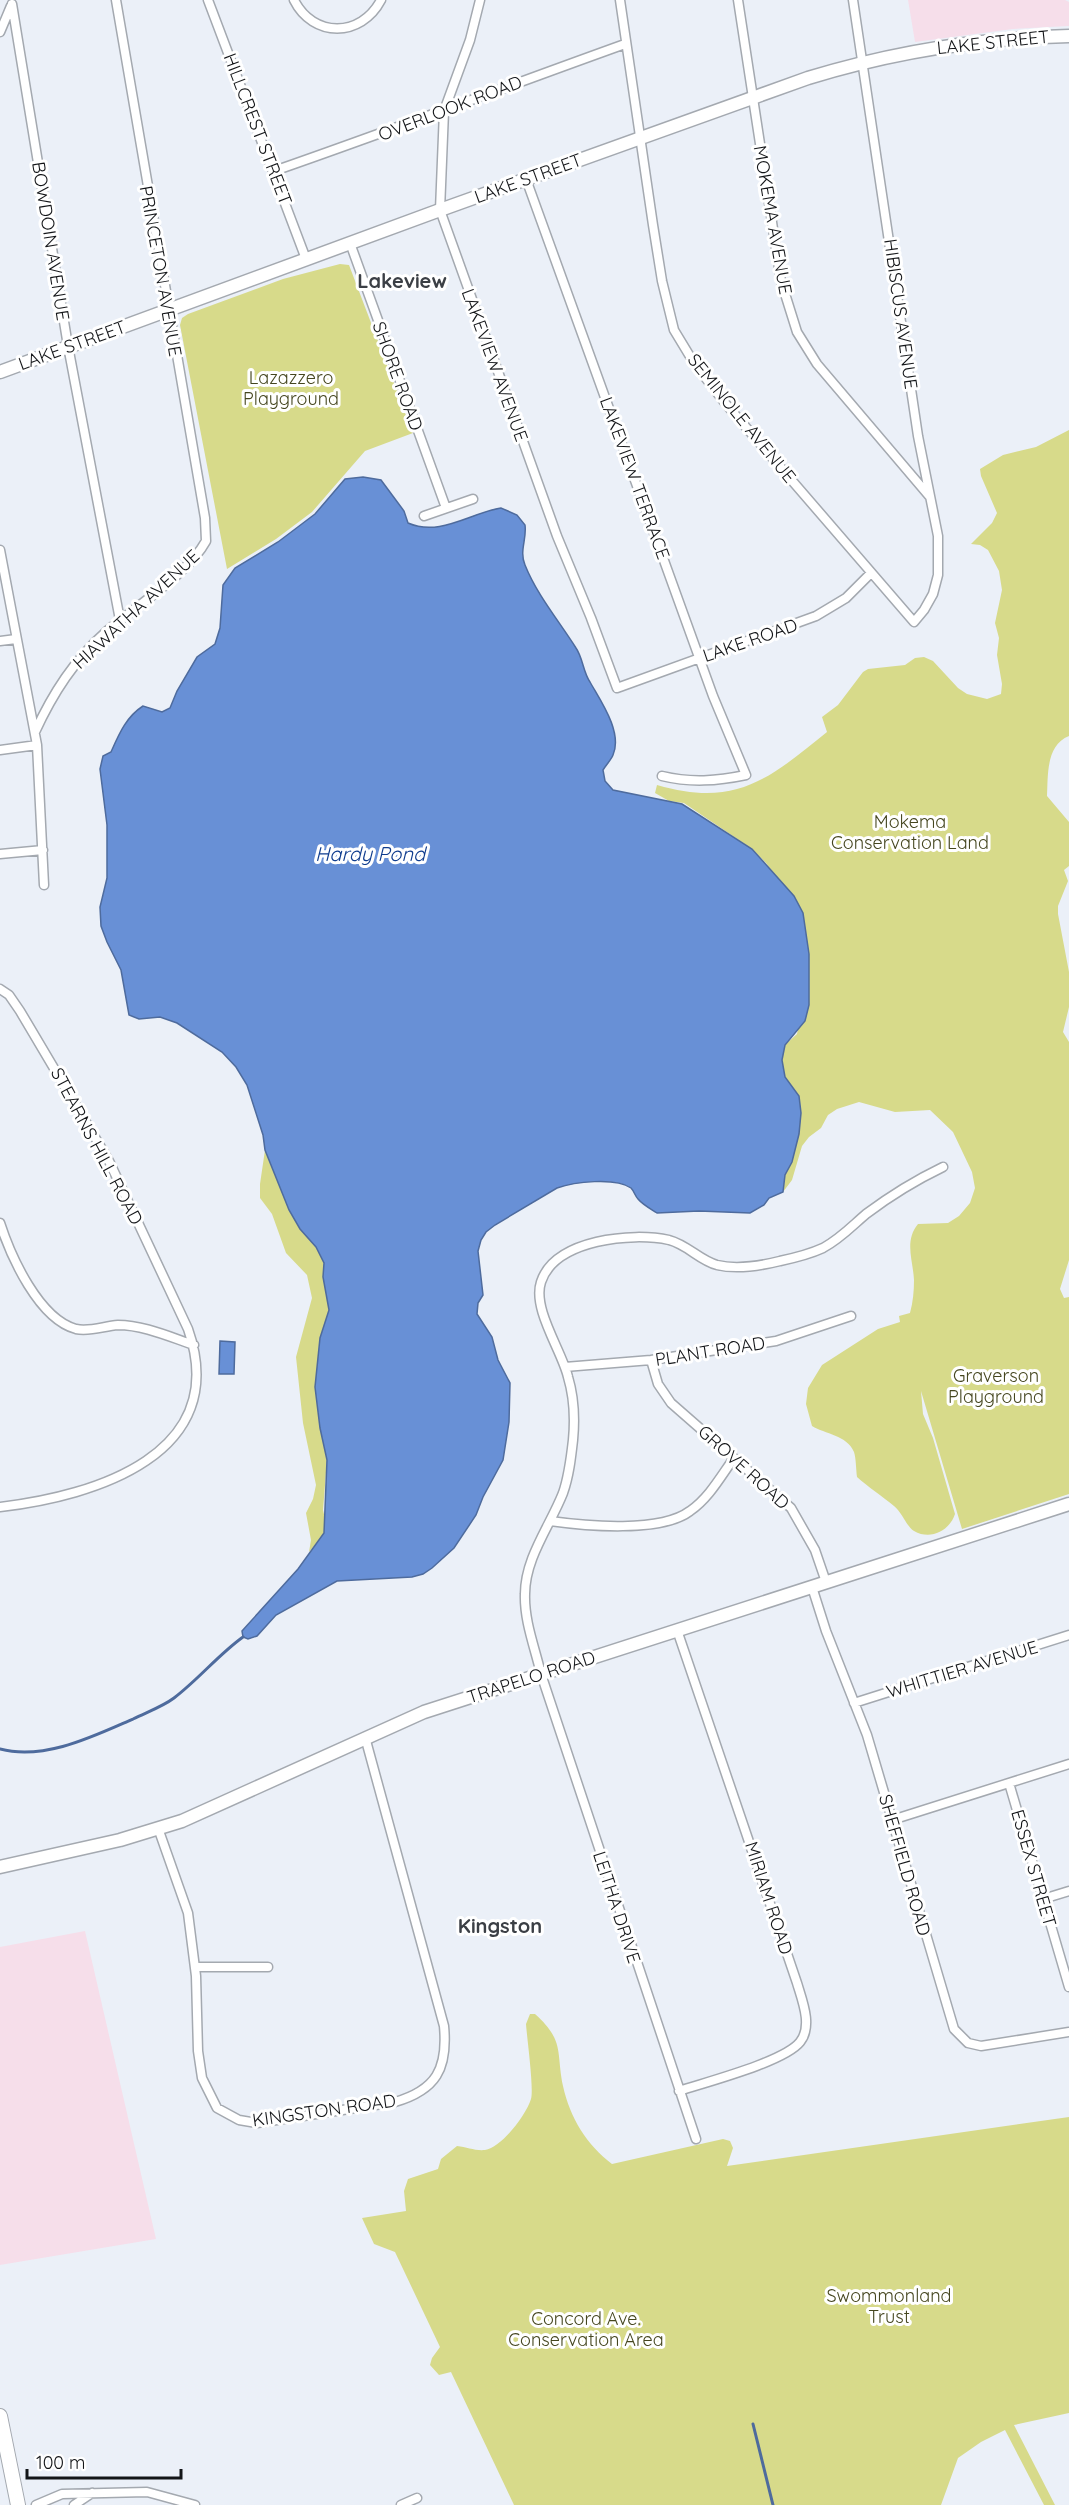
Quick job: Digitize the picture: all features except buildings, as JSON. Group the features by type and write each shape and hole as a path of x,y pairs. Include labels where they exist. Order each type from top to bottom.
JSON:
{"main road":[{"name":"LAKE STREET","path":"0,372 753,97 862,62 974,42 1069,36"},
{"name":"TRAPELO ROAD","path":"0,1867 110,1842 158,1828 223,1804 364,1737 424,1712 1069,1504"},
{"path":"0,2416 18,2505"}],"street":[{"name":"PRINCETON AVENUE","path":"116,0 205,518 206,541"},
{"name":"HILLCREST STREET","path":"208,0 306,259"},
{"path":"294,0 311,20 323,26 346,29 364,19 381,0"},
{"name":"LAKEVIEW AVENUE","path":"480,0 470,40 444,111 440,210 557,536 617,688"},
{"name":"SEMINOLE AVENUE","path":"620,0 662,281 674,330 681,344 725,403 914,621"},
{"name":"MOKEMA AVENUE","path":"738,0 781,280 797,332 817,363 932,500"},
{"name":"HIBISCUS AVENUE","path":"853,0 918,436 938,536 938,575 933,594 924,610 914,621"},
{"path":"0,32 12,2"},
{"name":"BOWDOIN AVENUE","path":"12,2 68,346 120,620"},
{"name":"OVERLOOK ROAD","path":"274,171 625,44"},
{"name":"LAKEVIEW TERRACE","path":"526,179 713,696 746,775 699,782 662,776"},
{"name":"SHORE ROAD","path":"350,243 446,508"},
{"path":"424,516 473,499"},
{"name":"HIAWATHA AVENUE","path":"35,732 52,698 75,664 120,620 146,601 194,557 206,541"},
{"path":"0,550 37,745 44,885"},
{"name":"LAKE ROAD","path":"617,688 816,616 846,598 872,573"},
{"path":"0,640 16,639"},
{"path":"0,750 37,745"},
{"path":"0,854 43,850"},
{"name":"STEARNS HILL ROAD","path":"0,989 9,995 21,1011 109,1161 194,1345 197,1365 193,1396 185,1419 172,1441 149,1461 97,1485 58,1498 0,1507"},
{"name":"LEITHA DRIVE","path":"696,2139 532,1643 524,1596 526,1577 564,1491 571,1461 574,1433 573,1401 565,1367 544,1314 540,1293 541,1282 549,1270 572,1249 619,1238 670,1240 718,1265 753,1268 823,1248 842,1236 883,1202 943,1167"},
{"path":"0,1223 6,1241 28,1283 47,1311 62,1322 78,1329 118,1325 131,1327 194,1345"},
{"name":"PLANT ROAD","path":"565,1367 651,1360 777,1341 851,1316"},
{"name":"GROVE ROAD","path":"651,1360 658,1384 671,1403 791,1508 815,1550 826,1582"},
{"path":"550,1521 656,1525 675,1520 691,1511 705,1497 734,1458"},
{"name":"SHEFFIELD ROAD","path":"812,1587 826,1631 867,1736 948,2010 959,2036 968,2043 981,2046 1069,2032"},
{"name":"MIRIAM ROAD","path":"677,1630 806,2014 806,2025 801,2042 789,2051 763,2063 679,2091"},
{"name":"WHITTIER AVENUE","path":"854,1703 1069,1635"},
{"name":"KINGSTON ROAD","path":"158,1828 188,1913 195,1967 198,2051 202,2078 217,2108 239,2120 257,2123 395,2102 416,2096 428,2086 443,2061 446,2045 444,2026 364,1737"},
{"path":"892,1820 1069,1764"},
{"name":"ESSEX STREET","path":"1009,1783 1069,1987"},
{"path":"1043,1899 1069,1891"},
{"path":"195,1967 268,1967"},
{"path":"36,2505 62,2494 147,2492 195,2505"},
{"path":"74,2505 92,2493"},
{"path":"401,2505 417,2498"}],"shaded area":[{"path":"908,0 1065,0 1069,2 1069,26 1013,29 915,42"},
{"path":"85,1931 156,2239 0,2265 0,1947"}],"green space":[{"name":"Lazazzero Playground","path":"340,264 349,265 413,433 365,451 312,512 276,539 227,569 180,325 182,318 283,279"},
{"path":"1069,430 1069,736 1061,740 1052,753 1048,770 1047,796 1069,822 1069,866 1064,870 1068,881 1058,906 1058,914 1069,972 1069,1007 1063,1032 1069,1042 1069,1260 1060,1289 1064,1298 1069,1297 1069,1494 962,1529 921,1391 923,1414 933,1438 955,1514 944,1529 927,1535 911,1529 897,1509 857,1477 855,1454 851,1446 841,1438 812,1426 806,1404 808,1388 822,1365 878,1329 900,1322 899,1316 910,1313 914,1280 910,1244 914,1230 918,1224 948,1223 959,1216 970,1203 975,1188 972,1172 953,1132 930,1110 895,1112 859,1102 837,1109 828,1115 821,1128 809,1137 802,1146 792,1180 783,1192 785,1175 792,1162 799,1134 799,1096 785,1077 782,1060 785,1045 797,1034 809,978 803,913 766,863 752,849 684,803 669,801 655,793 657,785 709,793 730,791 750,785 769,775 827,732 822,717 838,705 863,672 868,669 905,665 915,658 924,657 933,661 958,688 967,694 987,699 1001,694 1002,684 997,655 999,638 995,623 1002,590 999,571 988,550 980,545 971,544 992,523 997,513 980,469 1003,455 1036,447"},
{"path":"265,1150 289,1210 300,1229 316,1247 324,1263 323,1277 328,1293 329,1310 320,1338 315,1387 327,1460 323,1510 326,1523 324,1534 309,1552 311,1540 306,1513 313,1499 316,1485 303,1423 296,1357 312,1298 307,1275 286,1253 272,1214 260,1198"},
{"path":"530,2014 535,2014 545,2023 558,2047 563,2086 575,2120 587,2139 612,2164 723,2139 730,2141 733,2148 727,2166 1069,2117 1069,2413 1014,2425 1055,2505 1044,2505 1005,2430 981,2442 958,2458 941,2505 514,2505 451,2372 439,2375 430,2365 440,2347 395,2252 374,2244 362,2218 406,2211 404,2191 408,2179 438,2169 441,2159 457,2146 485,2150 492,2148 506,2137 524,2113 531,2099 526,2024"}],"water":[{"name":"Hardy Pond","path":"363,477 381,480 404,511 408,523 420,527 443,526 501,508 517,515 525,525 523,560 525,565 542,597 578,652 588,678 613,727 615,746 612,757 603,770 605,781 613,790 682,804 752,849 794,896 803,913 809,954 809,1005 805,1021 785,1045 782,1060 785,1077 799,1096 801,1113 799,1134 792,1162 785,1175 783,1192 769,1198 764,1205 750,1213 699,1211 657,1213 640,1201 631,1188 615,1183 594,1182 557,1188 486,1232 478,1251 483,1295 478,1303 477,1314 492,1337 498,1360 510,1383 509,1422 503,1460 476,1515 454,1548 423,1574 412,1577 337,1581 276,1615 257,1636 248,1639 243,1637 242,1631 298,1569 324,1533 327,1460 315,1387 320,1338 329,1310 323,1277 324,1263 316,1247 300,1229 289,1210 265,1150 263,1135 247,1085 236,1067 222,1052 177,1023 160,1017 139,1019 129,1015 121,970 101,926 100,907 107,878 107,825 100,769 103,756 111,752 120,732 132,715 143,706 162,712 170,708 197,657 215,644 220,628 223,585 235,568 278,542 315,514 345,479"},
{"path":"220,1341 235,1342 234,1374 219,1374"}],"waterway":[{"path":"0,1749 34,1752 68,1745 102,1733 169,1701 243,1637"},
{"path":"753,2424 773,2505"}],"district":[{"name":"Lakeview","path":"402,280"},
{"name":"Kingston","path":"500,1925"}],"park label":[{"name":"Mokema Conservation Land","path":"910,831"},
{"name":"Graverson Playground","path":"996,1385"},
{"name":"Swommonland Trust","path":"889,2305"},
{"name":"Concord Ave. Conservation Area","path":"586,2328"}]}
